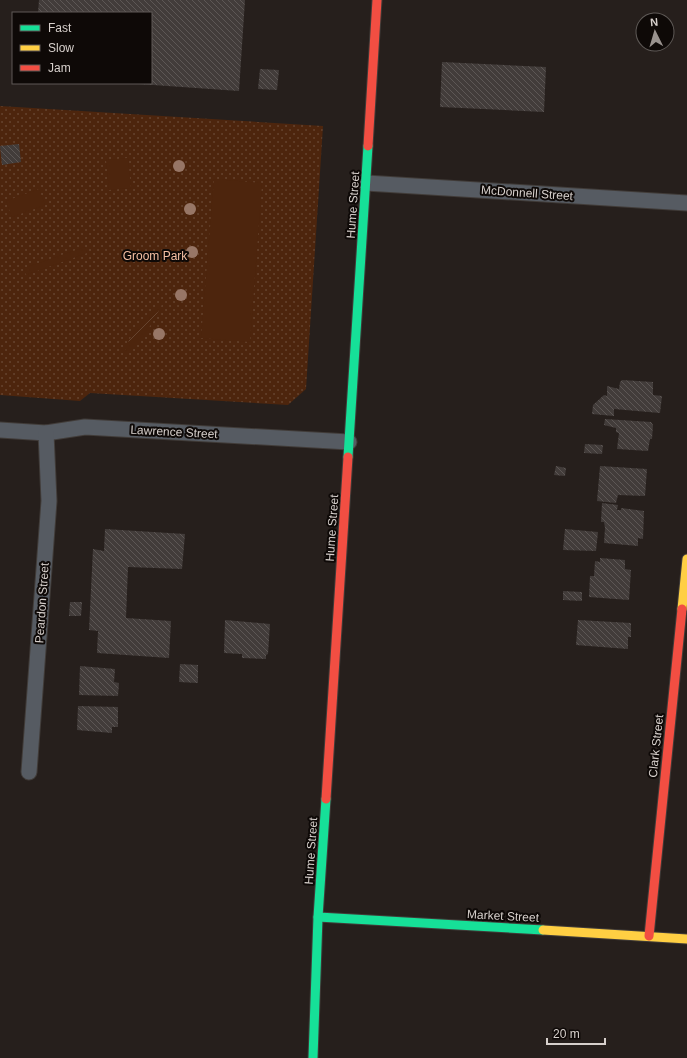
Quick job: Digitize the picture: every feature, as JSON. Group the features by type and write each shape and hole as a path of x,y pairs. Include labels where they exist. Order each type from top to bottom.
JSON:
{"street":[{"name":"Hume Street","path":"313,1058 318,917 377,0"},
{"name":"McDonnell Street","path":"366,183 687,203"},
{"name":"Lawrence Street","path":"0,430 46,433 85,427 349,442"},
{"name":"Peardon Street","path":"29,772 49,502 46,433"},
{"name":"Clark Street","path":"649,936 687,559"},
{"name":"Market Street","path":"318,917 687,939"}],"green space":[{"name":"Groom Park","path":"0,106 323,126 306,389 288,405 90,393 80,401 0,395"},
{"path":"128,158 131,188 109,190 106,160"},
{"path":"214,179 262,183 250,342 201,338"},
{"path":"39,189 45,205 12,217 6,201"},
{"path":"85,247 87,253 26,275 24,268"},
{"path":"162,305 146,333 123,356 129,340 138,326 148,315"}],"building":[{"path":"39,0 245,0 239,91 139,84 152,84 152,12 38,12"},
{"path":"442,62 546,67 544,112 440,107"},
{"path":"260,69 279,70 277,90 258,89"},
{"path":"19,144 21,162 2,165 0,146"},
{"path":"622,380 653,382 653,395 662,396 660,413 614,409 614,416 592,414 593,405 604,395 607,396 607,386 619,389 620,382"},
{"path":"605,419 651,422 653,425 652,439 650,439 648,451 617,449 619,433 616,432 616,428 604,425"},
{"path":"585,444 603,445 602,454 584,453"},
{"path":"556,466 566,468 565,476 554,475"},
{"path":"600,466 647,469 645,496 618,495 616,503 597,501"},
{"path":"602,503 618,505 617,510 621,510 621,508 644,511 643,539 638,538 638,546 604,543 605,528 604,522 601,522"},
{"path":"105,529 185,534 182,569 128,567 126,618 171,621 169,658 97,653 98,631 89,630 93,549 104,551"},
{"path":"565,529 598,532 596,551 563,550"},
{"path":"600,558 625,560 625,569 631,570 629,600 589,597 590,576 594,576 595,561 600,562"},
{"path":"563,591 582,592 582,601 563,600"},
{"path":"70,602 82,602 81,616 69,616"},
{"path":"225,620 270,624 268,654 266,655 266,659 242,658 242,654 224,653"},
{"path":"578,620 631,623 631,637 628,637 628,649 576,645"},
{"path":"180,664 198,665 198,683 179,682"},
{"path":"80,666 115,669 114,682 119,683 118,696 79,695"},
{"path":"78,706 118,707 118,727 112,727 112,733 77,730"}],"traffic: fast":[{"path":"348,457 368,146"},
{"path":"313,1058 318,917 326,799"},
{"path":"318,917 543,930"}],"traffic: slow":[{"path":"682,609 687,559"},
{"path":"543,930 687,939"}],"traffic: jam":[{"path":"368,146 377,0"},
{"path":"326,799 348,457"},
{"path":"649,936 682,609"}]}
